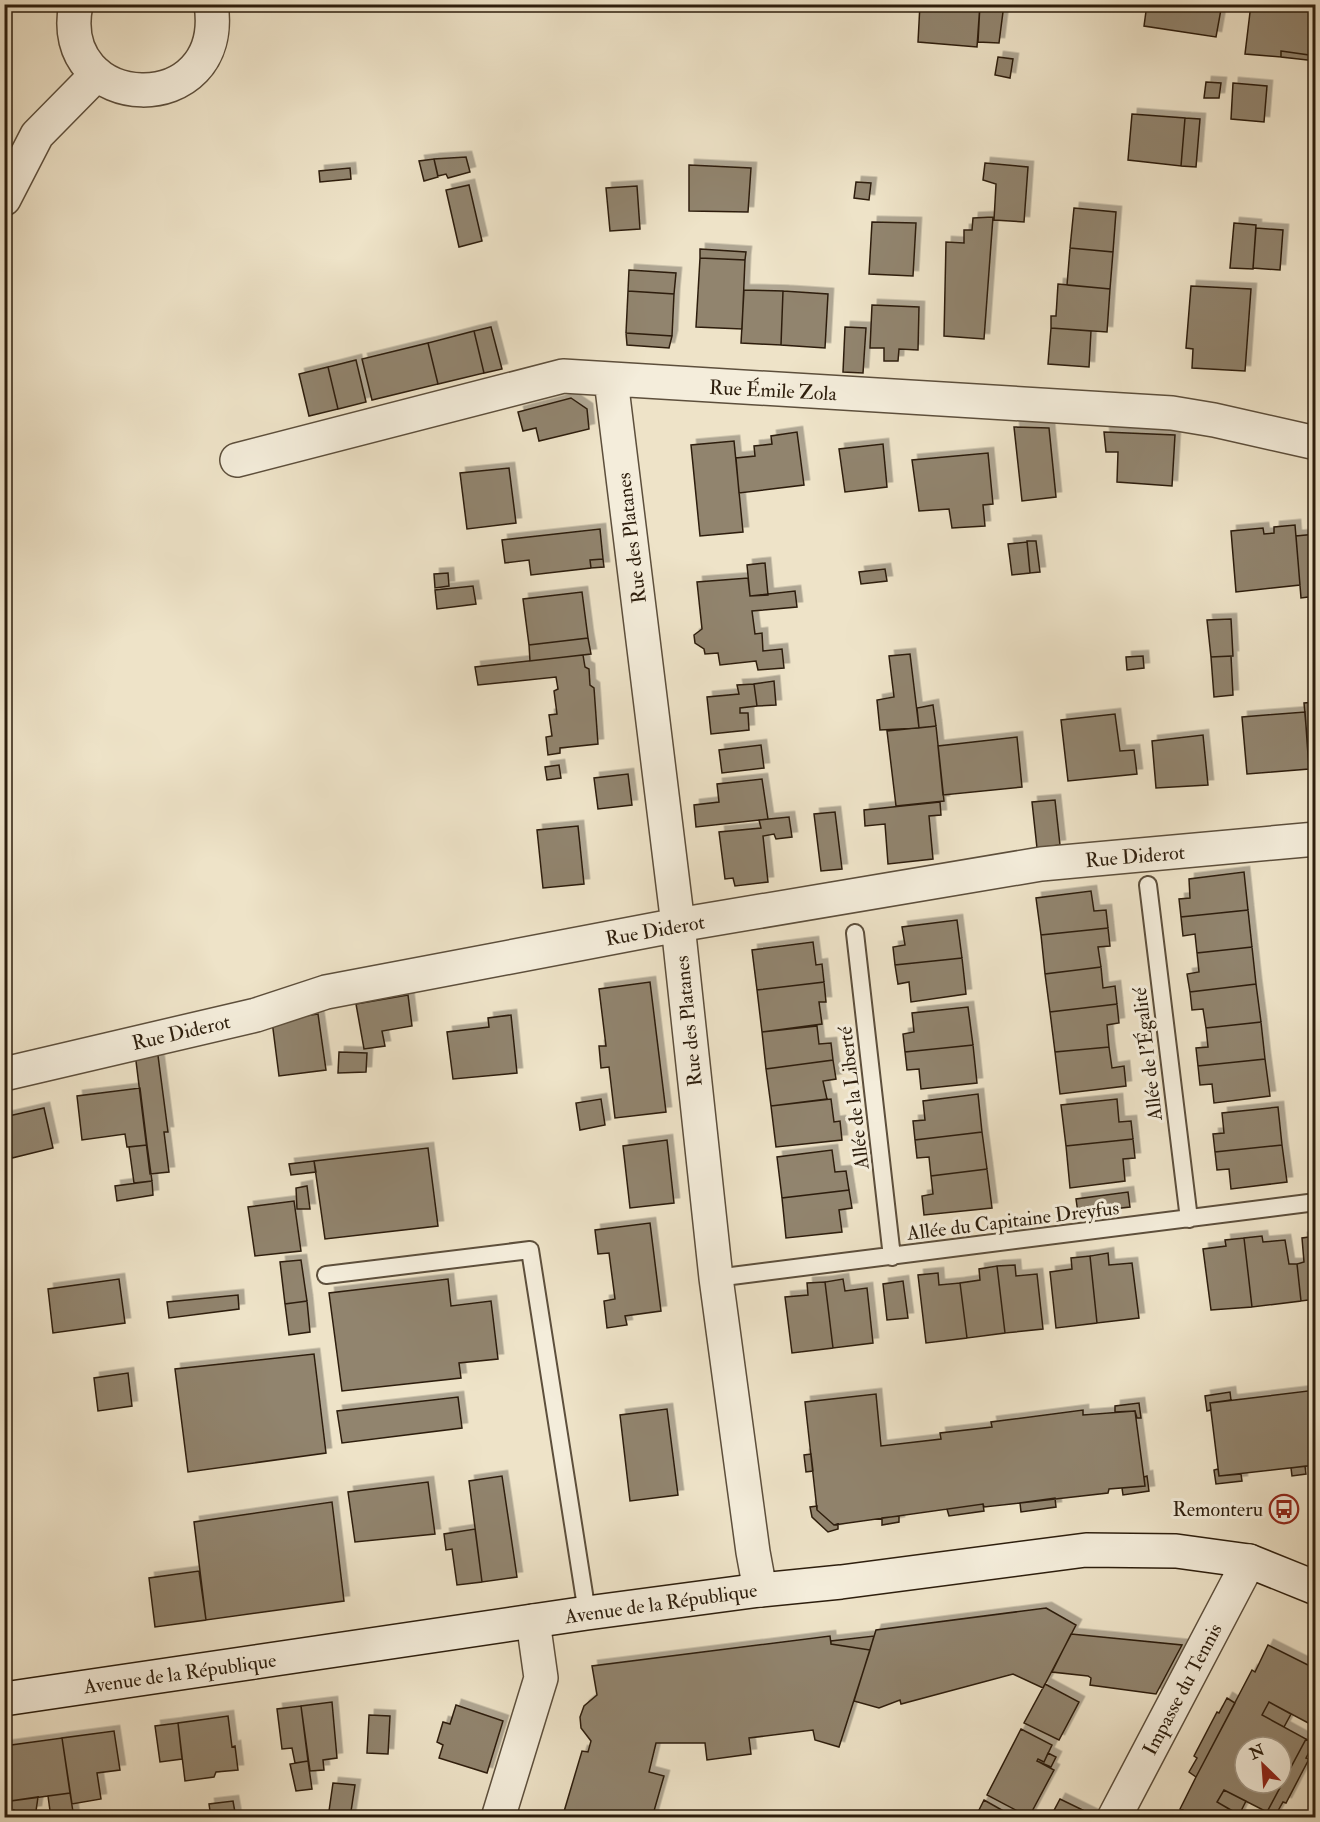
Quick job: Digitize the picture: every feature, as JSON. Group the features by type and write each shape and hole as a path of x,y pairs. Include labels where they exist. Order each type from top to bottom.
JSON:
{"street":[{"path":"76,4 73,17 75,38 83,58 97,74 114,86 135,92 155,91 175,84 192,71 205,55 212,38 211,4"},
{"path":"4,199 37,135 97,74"},
{"name":"Rue Émile Zola","path":"237,460 563,376 1172,413 1316,443"},
{"name":"Rue des Platanes","path":"611,380 678,925 716,1278 760,1590"},
{"name":"Rue Diderot","path":"4,1074 256,1015 326,992 678,925 1041,864 1316,839"},
{"name":"Avenue de la République","path":"4,1699 587,1613 1086,1550 1176,1551 1249,1561 1316,1588"},
{"name":"Impasse du Tennis","path":"1114,1818 1249,1561"},
{"path":"498,1818 541,1678 533,1621"}],"lane":[{"name":"Allée de l'Égalité","path":"1148,885 1189,1219"},
{"name":"Allée de la Liberté","path":"855,933 892,1257"},
{"name":"Allée du Capitaine Dreyfus","path":"716,1278 1316,1202"},
{"path":"326,1275 530,1250 587,1613"}],"building":[{"path":"920,4 980,4 977,47 918,42"},
{"path":"980,4 1004,4 999,43 978,42"},
{"path":"1147,4 1222,4 1216,37 1144,26"},
{"path":"1251,4 1316,6 1316,56 1281,51 1281,57 1245,54"},
{"path":"1281,51 1316,56 1316,61 1281,57"},
{"path":"998,57 1013,59 1010,78 995,75"},
{"path":"1206,82 1221,83 1219,98 1204,98"},
{"path":"1233,83 1267,86 1264,122 1231,119"},
{"path":"1132,114 1185,118 1181,166 1128,160"},
{"path":"1185,118 1200,119 1196,167 1181,166"},
{"path":"466,157 470,172 448,178 446,174 438,176 434,159"},
{"path":"434,159 438,177 424,181 419,161"},
{"path":"985,163 1028,167 1024,222 994,220 996,184 983,180"},
{"path":"689,165 751,168 748,212 689,211"},
{"path":"350,168 351,179 320,182 319,171"},
{"path":"856,182 871,183 869,200 854,198"},
{"path":"469,185 482,241 459,247 446,190"},
{"path":"637,186 640,229 610,231 606,188"},
{"path":"1074,208 1116,212 1113,252 1070,248"},
{"path":"993,217 984,339 944,336 946,242 964,243 964,230 972,230 973,218"},
{"path":"872,222 916,223 913,276 869,274"},
{"path":"1234,223 1256,225 1253,269 1230,268"},
{"path":"1256,228 1283,230 1280,270 1253,268"},
{"path":"1070,248 1113,252 1110,289 1067,285"},
{"path":"700,249 746,252 745,260 700,258"},
{"path":"700,258 745,260 742,329 696,327"},
{"path":"629,270 676,273 674,294 628,291"},
{"path":"1058,284 1110,289 1107,332 1051,328 1051,316 1056,316"},
{"path":"1191,286 1251,289 1245,371 1192,368 1193,349 1186,348"},
{"path":"744,290 783,291 781,345 741,343"},
{"path":"628,291 674,294 672,336 626,333"},
{"path":"783,291 828,294 825,348 781,345"},
{"path":"872,305 919,307 918,350 899,349 898,361 884,361 884,348 870,348"},
{"path":"491,327 502,369 484,373 474,331"},
{"path":"845,327 866,328 863,373 843,372"},
{"path":"1051,328 1091,331 1089,367 1048,364"},
{"path":"474,331 484,373 438,384 428,343"},
{"path":"626,333 672,336 669,348 627,345"},
{"path":"428,343 438,384 372,400 362,359"},
{"path":"356,360 366,402 338,409 328,367"},
{"path":"328,367 338,409 309,416 299,374"},
{"path":"571,398 587,409 589,429 539,441 536,428 523,431 518,412"},
{"path":"1014,427 1049,428 1056,497 1022,501"},
{"path":"797,432 804,485 739,493 736,458 755,456 754,446 772,444 771,436"},
{"path":"1104,432 1175,435 1172,486 1117,482 1118,452 1106,452"},
{"path":"734,441 743,532 700,536 691,445"},
{"path":"883,444 887,487 845,492 839,449"},
{"path":"988,453 993,504 983,505 985,526 952,528 949,509 919,511 912,460"},
{"path":"509,468 516,523 467,529 460,473"},
{"path":"1295,525 1300,585 1236,592 1231,531 1263,528 1264,534 1274,533 1274,527"},
{"path":"600,529 603,559 590,560 591,568 531,575 529,560 505,563 502,540"},
{"path":"1316,534 1316,596 1301,598 1296,536"},
{"path":"1027,541 1036,541 1040,572 1030,573"},
{"path":"1027,542 1030,573 1012,575 1008,544"},
{"path":"603,559 604,567 591,568 590,560"},
{"path":"765,563 768,595 750,596 747,565"},
{"path":"885,569 887,581 861,584 859,572"},
{"path":"448,573 449,586 435,588 434,574"},
{"path":"748,578 750,596 795,591 797,607 752,611 755,634 762,633 763,651 782,649 784,668 758,670 756,661 720,665 718,653 705,654 704,649 695,643 694,635 702,629 697,582"},
{"path":"473,586 476,604 437,609 435,590"},
{"path":"582,592 588,638 529,645 523,599"},
{"path":"1231,619 1233,656 1211,657 1207,620"},
{"path":"588,638 591,654 530,661 529,645"},
{"path":"910,654 919,728 880,730 877,700 894,697 889,656"},
{"path":"583,655 585,667 589,669 590,685 594,688 598,744 560,748 560,753 548,755 546,737 552,736 549,715 557,714 554,691 558,689 556,677 478,685 475,667"},
{"path":"1143,656 1144,668 1127,670 1126,657"},
{"path":"1231,656 1233,695 1214,697 1211,657"},
{"path":"774,681 776,705 757,706 754,684"},
{"path":"754,684 757,706 740,708 740,713 748,713 749,730 711,734 707,697 739,694 737,685"},
{"path":"1316,702 1316,759 1309,760 1304,703"},
{"path":"933,705 936,726 919,728 917,708"},
{"path":"1305,712 1309,769 1247,774 1242,717"},
{"path":"1115,714 1120,751 1134,750 1137,774 1068,781 1061,720"},
{"path":"936,726 944,801 896,806 887,731"},
{"path":"1203,735 1208,785 1156,788 1152,741"},
{"path":"1017,737 1022,787 943,795 938,746"},
{"path":"761,745 764,768 722,773 719,750"},
{"path":"559,765 561,778 547,780 545,767"},
{"path":"628,774 632,805 598,809 594,778"},
{"path":"762,779 768,819 696,827 694,805 719,802 717,784"},
{"path":"1055,800 1060,845 1037,848 1032,802"},
{"path":"940,802 941,815 929,816 933,859 888,864 885,824 865,826 864,810"},
{"path":"835,812 842,869 821,871 814,814"},
{"path":"789,817 792,837 776,839 774,834 763,836 768,882 735,886 733,878 725,879 719,832 761,828 759,820"},
{"path":"578,826 584,884 543,888 537,830"},
{"path":"1244,872 1248,910 1181,917 1179,899 1190,898 1189,879"},
{"path":"1091,891 1094,911 1106,910 1108,928 1041,935 1036,898"},
{"path":"1248,910 1252,947 1197,953 1195,934 1183,936 1181,917"},
{"path":"957,920 962,958 895,965 893,947 905,945 902,927"},
{"path":"1108,928 1110,946 1098,947 1101,967 1045,974 1041,935"},
{"path":"813,942 816,965 822,964 824,982 757,990 752,950"},
{"path":"1252,947 1256,984 1190,992 1187,974 1199,972 1197,953"},
{"path":"962,958 966,994 911,1002 909,982 898,984 895,965"},
{"path":"1101,967 1103,988 1115,986 1117,1004 1050,1012 1045,974"},
{"path":"650,982 666,1112 615,1118 609,1067 601,1068 599,1046 606,1046 599,989"},
{"path":"824,982 826,1002 819,1002 822,1024 762,1032 757,990"},
{"path":"1256,984 1261,1022 1206,1028 1203,1009 1192,1010 1190,992"},
{"path":"408,995 412,1026 382,1031 385,1046 364,1049 356,1004"},
{"path":"1117,1004 1119,1023 1107,1025 1109,1047 1055,1052 1050,1012"},
{"path":"968,1007 973,1045 905,1052 903,1034 914,1032 912,1013"},
{"path":"318,1014 326,1070 279,1076 272,1021"},
{"path":"511,1015 517,1073 453,1079 447,1032 489,1027 488,1018"},
{"path":"1261,1022 1265,1059 1198,1066 1196,1048 1208,1047 1206,1028"},
{"path":"817,1026 819,1044 831,1043 833,1060 766,1069 762,1032"},
{"path":"973,1045 977,1083 921,1089 919,1069 907,1070 905,1052"},
{"path":"1109,1047 1112,1068 1124,1066 1126,1086 1060,1094 1055,1052"},
{"path":"157,1048 168,1132 164,1132 169,1172 150,1174 135,1053"},
{"path":"339,1052 367,1053 366,1072 338,1073"},
{"path":"1265,1059 1270,1096 1214,1103 1212,1084 1200,1085 1198,1066"},
{"path":"833,1060 836,1079 823,1081 827,1099 771,1106 766,1069"},
{"path":"140,1088 147,1145 127,1147 125,1134 82,1140 77,1096"},
{"path":"978,1094 982,1132 915,1140 913,1121 925,1120 923,1101"},
{"path":"601,1099 605,1125 580,1130 576,1103"},
{"path":"831,1099 834,1122 840,1121 842,1140 776,1147 771,1106"},
{"path":"1117,1099 1119,1122 1131,1121 1133,1139 1066,1146 1061,1105"},
{"path":"1278,1107 1282,1145 1215,1152 1213,1134 1224,1133 1222,1113"},
{"path":"44,1108 53,1148 12,1158 4,1117"},
{"path":"982,1132 987,1169 931,1176 929,1157 917,1158 915,1140"},
{"path":"1133,1139 1135,1158 1123,1159 1125,1181 1070,1188 1066,1146"},
{"path":"667,1140 674,1203 630,1208 623,1146"},
{"path":"147,1145 152,1181 134,1183 129,1147"},
{"path":"1282,1145 1287,1182 1231,1189 1229,1169 1217,1170 1215,1152"},
{"path":"428,1148 438,1226 325,1239 314,1161"},
{"path":"832,1150 835,1172 846,1171 849,1190 782,1198 777,1157"},
{"path":"314,1161 316,1172 291,1175 289,1164"},
{"path":"987,1169 992,1208 924,1215 922,1196 933,1194 931,1176"},
{"path":"152,1181 153,1195 117,1201 115,1186"},
{"path":"307,1186 310,1209 297,1209 296,1188"},
{"path":"849,1190 852,1208 839,1210 842,1232 786,1238 782,1198"},
{"path":"1128,1192 1130,1207 1078,1213 1076,1199"},
{"path":"294,1201 301,1251 255,1256 248,1207"},
{"path":"650,1223 661,1311 625,1316 627,1325 607,1328 604,1301 615,1299 609,1253 598,1254 595,1230"},
{"path":"1262,1236 1263,1242 1285,1240 1289,1264 1297,1264 1301,1301 1252,1307 1244,1238"},
{"path":"1316,1236 1316,1299 1301,1301 1297,1264 1304,1262 1302,1238"},
{"path":"1244,1238 1252,1307 1211,1310 1203,1249 1226,1246 1225,1240"},
{"path":"1108,1253 1109,1265 1132,1263 1139,1318 1097,1323 1090,1256"},
{"path":"1090,1256 1097,1323 1056,1328 1050,1272 1072,1269 1071,1258"},
{"path":"301,1260 307,1301 285,1304 280,1262"},
{"path":"1015,1265 1016,1276 1037,1274 1043,1329 1005,1333 997,1266"},
{"path":"997,1266 1005,1333 967,1338 960,1283 980,1280 979,1269"},
{"path":"938,1273 939,1285 960,1283 967,1338 926,1343 918,1275"},
{"path":"119,1279 125,1323 53,1333 48,1289"},
{"path":"448,1279 451,1306 491,1301 498,1359 459,1363 461,1378 342,1391 329,1293"},
{"path":"843,1279 845,1291 867,1288 873,1343 833,1348 825,1282"},
{"path":"903,1281 908,1318 887,1320 883,1284"},
{"path":"825,1282 833,1348 792,1353 785,1297 808,1295 807,1283"},
{"path":"238,1295 239,1309 169,1318 167,1302"},
{"path":"307,1301 310,1332 289,1335 285,1304"},
{"path":"314,1354 326,1453 188,1472 175,1369"},
{"path":"128,1373 132,1406 98,1411 94,1378"},
{"path":"1316,1390 1316,1465 1219,1476 1210,1403"},
{"path":"1230,1392 1231,1400 1210,1403 1211,1410 1207,1411 1205,1396"},
{"path":"876,1394 881,1446 941,1439 940,1433 992,1427 991,1422 1083,1410 1083,1415 1135,1411 1145,1486 1109,1489 1108,1493 984,1507 983,1504 834,1525 817,1510 805,1402"},
{"path":"458,1397 462,1428 342,1443 337,1411"},
{"path":"1139,1403 1141,1418 1137,1418 1135,1411 1115,1412 1115,1406"},
{"path":"667,1409 678,1495 630,1501 620,1415"},
{"path":"811,1454 813,1471 806,1472 804,1455"},
{"path":"1305,1466 1306,1474 1292,1476 1291,1468"},
{"path":"1218,1469 1219,1476 1241,1474 1242,1481 1216,1484 1214,1470"},
{"path":"502,1476 517,1577 482,1582 469,1481"},
{"path":"1147,1476 1149,1491 1123,1495 1122,1488 1145,1486 1144,1477"},
{"path":"428,1482 435,1534 355,1542 348,1492"},
{"path":"1055,1498 1056,1507 1021,1512 1020,1503"},
{"path":"332,1502 344,1601 206,1620 194,1522"},
{"path":"983,1504 984,1511 949,1516 947,1509"},
{"path":"817,1506 817,1510 834,1525 838,1524 838,1529 828,1532 812,1517 810,1507"},
{"path":"899,1516 899,1522 882,1525 882,1518"},
{"path":"475,1529 482,1582 457,1585 452,1549 446,1550 444,1534"},
{"path":"199,1571 206,1620 155,1627 149,1578"},
{"path":"1046,1608 1076,1625 1043,1688 1013,1674 901,1704 900,1700 879,1708 854,1701 876,1630"},
{"path":"1071,1634 1182,1645 1156,1694 1090,1685 1091,1678 1088,1676 1052,1672"},
{"path":"830,1636 831,1644 870,1650 839,1747 815,1740 813,1730 749,1738 751,1754 707,1760 705,1743 656,1743 649,1772 664,1776 652,1818 565,1818 563,1815 582,1751 588,1752 591,1741 581,1728 580,1717 584,1706 597,1695 592,1666"},
{"path":"874,1636 870,1650 831,1644 831,1641"},
{"path":"1268,1645 1316,1669 1316,1719 1312,1725 1269,1702 1262,1715 1306,1739 1293,1763 1293,1735 1233,1735 1233,1795 1224,1790 1217,1802 1245,1818 1179,1818 1183,1810 1180,1809 1252,1670 1255,1672"},
{"path":"1045,1684 1079,1702 1059,1740 1024,1723"},
{"path":"1227,1698 1235,1703 1196,1777 1189,1772 1197,1758 1194,1756"},
{"path":"332,1702 337,1758 323,1760 324,1770 310,1771 301,1706"},
{"path":"1269,1702 1291,1714 1284,1727 1262,1715"},
{"path":"456,1705 503,1721 487,1773 439,1758 443,1745 437,1742 443,1722 450,1724"},
{"path":"301,1706 308,1761 295,1763 292,1748 282,1749 277,1709"},
{"path":"369,1715 390,1716 388,1754 367,1753"},
{"path":"228,1716 238,1770 216,1772 214,1777 185,1781 178,1723"},
{"path":"178,1723 182,1759 160,1762 155,1726"},
{"path":"1021,1729 1052,1745 1044,1762 1038,1759 1037,1761 1054,1770 1029,1817 987,1795"},
{"path":"114,1731 120,1770 97,1773 101,1799 72,1804 62,1738"},
{"path":"62,1738 70,1793 4,1802 4,1746"},
{"path":"1306,1739 1314,1743 1306,1758 1309,1759 1293,1790 1293,1763"},
{"path":"1048,1753 1056,1757 1051,1767 1037,1761 1038,1759 1044,1762"},
{"path":"308,1761 312,1789 296,1791 290,1764"},
{"path":"333,1783 355,1785 350,1818 328,1818"},
{"path":"1224,1790 1246,1801 1239,1815 1217,1802"},
{"path":"70,1793 74,1818 51,1818 48,1796"},
{"path":"1234,1795 1276,1795 1267,1812"},
{"path":"1276,1795 1290,1795 1275,1816 1267,1812"},
{"path":"38,1797 36,1811 19,1813 14,1810 14,1818 4,1818 4,1802"},
{"path":"1060,1799 1093,1815 1091,1818 1050,1818"},
{"path":"984,1800 1016,1818 975,1818"},
{"path":"233,1801 236,1818 211,1818 209,1804"}],"place":[{"name":"Remonteru","path":"1284,1509"}]}
